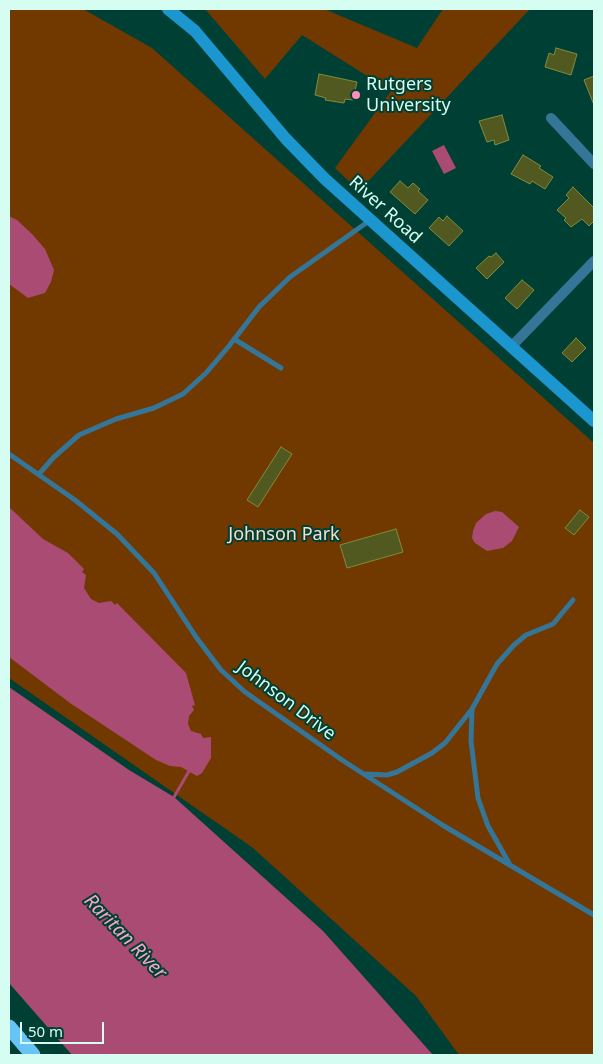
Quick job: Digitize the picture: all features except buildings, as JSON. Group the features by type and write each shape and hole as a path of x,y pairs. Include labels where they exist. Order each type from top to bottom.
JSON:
{"highway":[{"path":"9,1027 33,1055"}],"street":[{"name":"River Road","path":"168,9 195,31 286,139 325,179 594,421"},
{"path":"551,118 594,164"},
{"path":"510,347 594,261"}],"lane":[{"path":"39,474 79,434 116,419 154,408 184,394 206,373 259,307 290,277 370,220"},
{"path":"234,339 281,368"},
{"name":"Johnson Drive","path":"9,454 75,500 117,534 154,573 196,637 221,670 245,692 320,746 444,826 594,915"},
{"path":"363,774 387,775 406,768 432,753 454,733 472,709 497,664 514,645 526,636 553,624 573,600"},
{"path":"472,709 471,741 478,798 488,826 510,865"}],"green space":[{"name":"Johnson Park","path":"9,9 83,9 152,48 594,443 594,1055 459,1055 416,996 253,848 9,678"},
{"name":"Rutgers University","path":"205,9 324,9 417,48 443,9 530,9 359,191 335,168 391,91 302,35 265,79"}],"water":[{"path":"444,145 456,168 444,174 432,151"},
{"path":"9,216 17,220 45,249 54,270 51,282 45,293 28,298 9,284"},
{"path":"9,507 43,539 68,553 84,569 82,572 86,575 84,588 91,599 99,603 111,601 115,605 117,603 186,673 195,705 192,706 194,710 189,716 188,724 191,731 201,734 203,738 211,737 211,758 202,773 197,776 181,767 170,766 156,760 70,703 9,657"},
{"path":"495,511 502,512 519,527 512,541 503,548 487,551 475,543 472,538 473,531 476,523 486,514"},
{"name":"Raritan River","path":"9,687 129,770 174,797 323,931 433,1055 72,1055 9,983"}],"waterway":[{"path":"174,797 189,771"}],"place":[{"name":"Rutgers University","path":"356,95"}]}
